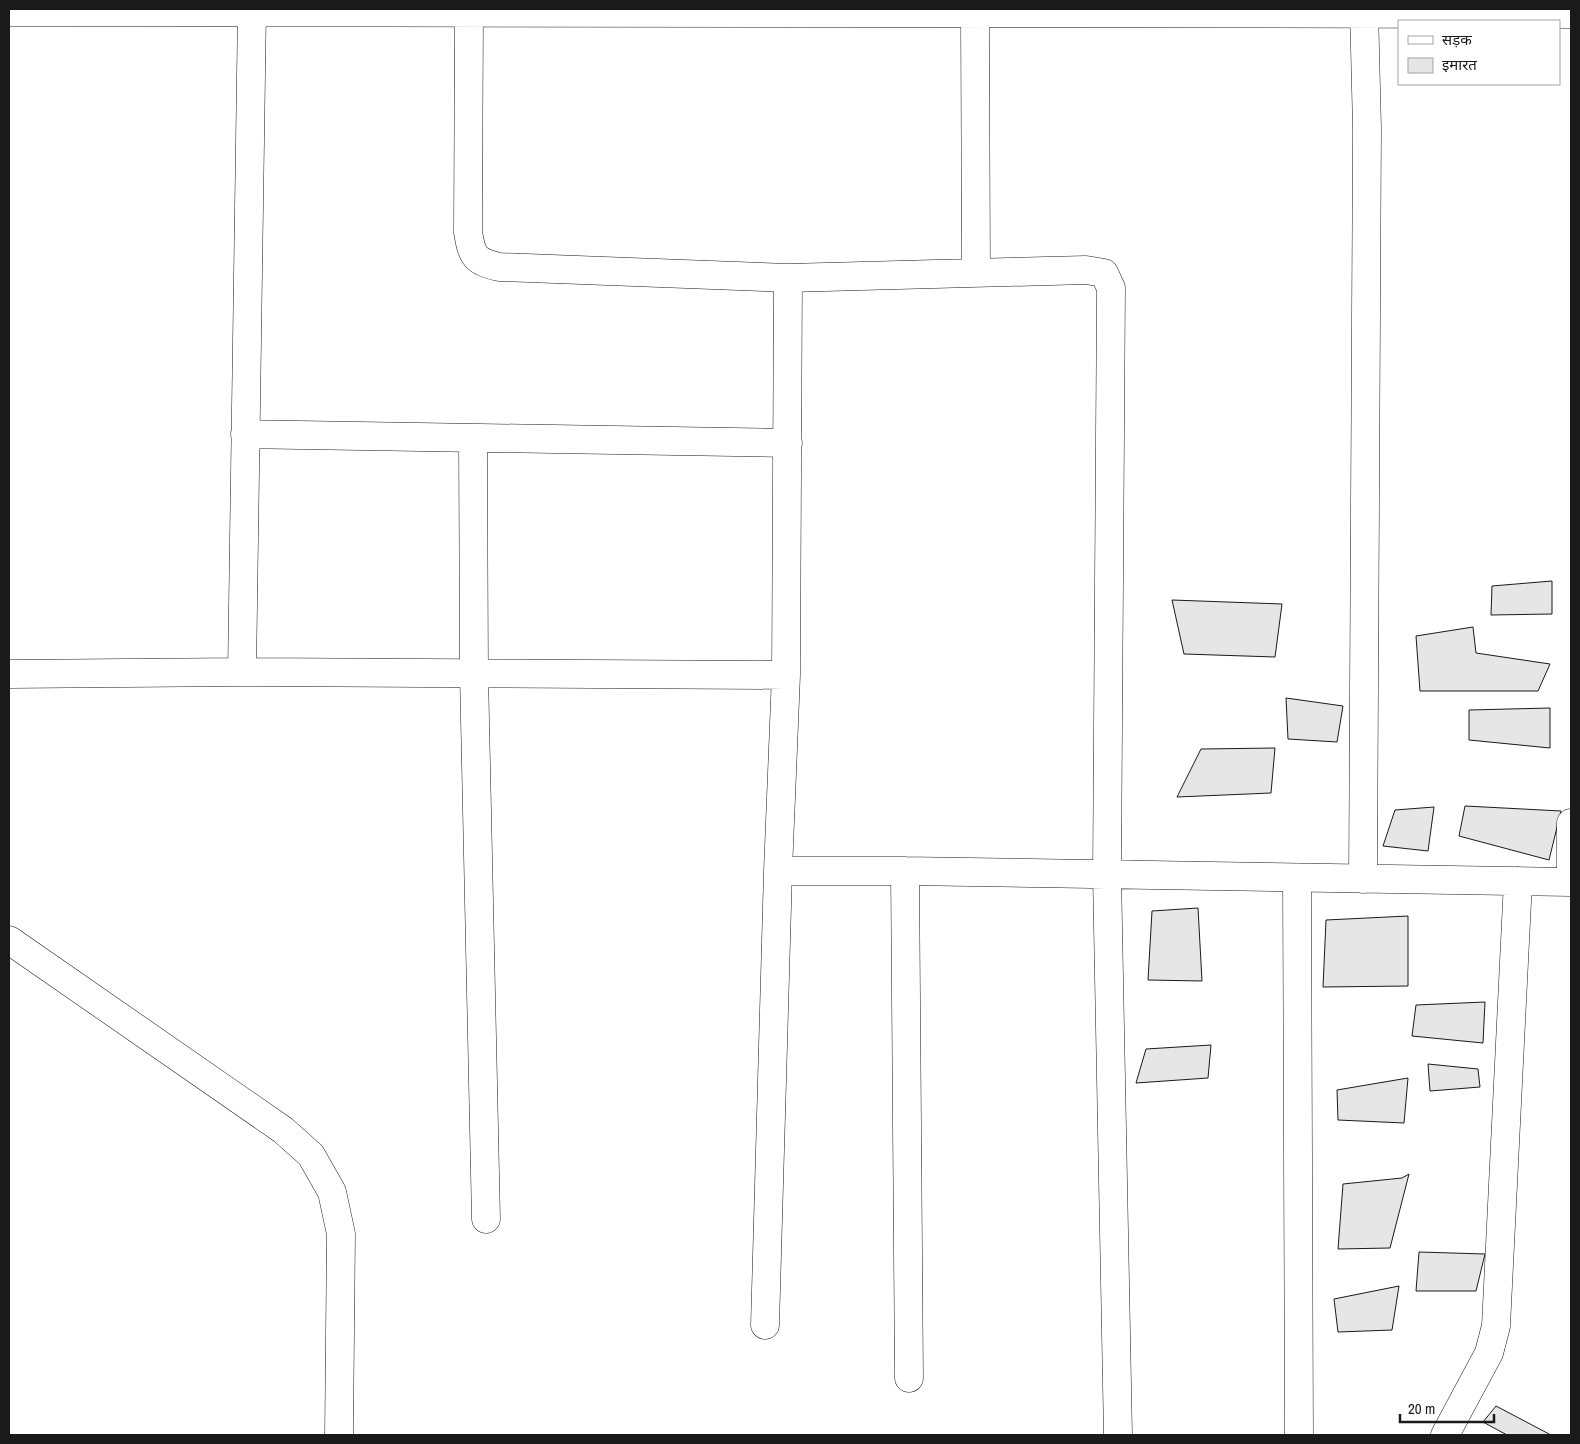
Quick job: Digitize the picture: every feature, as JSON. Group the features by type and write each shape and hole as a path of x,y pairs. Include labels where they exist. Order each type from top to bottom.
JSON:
{"street":[{"path":"242,672 252,11"},
{"path":"9,12 252,11 975,14 1364,11 1571,14"},
{"path":"1363,879 1367,138 1364,11"},
{"path":"470,13 468,232 471,251 483,264 498,268 788,278 1086,270 1104,273 1111,288 1107,875 1118,1435"},
{"path":"975,14 976,273"},
{"path":"765,1325 778,871 786,675 788,278"},
{"path":"245,434 788,443"},
{"path":"473,438 474,674 486,1219"},
{"path":"9,674 242,672 786,675"},
{"path":"778,871 905,871 1571,882 1571,824"},
{"path":"905,871 909,1378"},
{"path":"1297,878 1299,1435"},
{"path":"1445,1435 1489,1353 1496,1326 1518,881"},
{"path":"9,940 283,1130 311,1155 332,1192 341,1234 339,1435"}],"building":[{"path":"1552,581 1552,614 1491,615 1492,586"},
{"path":"1172,600 1282,604 1275,657 1184,654"},
{"path":"1473,627 1476,653 1550,664 1538,691 1420,691 1416,636"},
{"path":"1286,698 1343,706 1337,742 1288,739"},
{"path":"1550,708 1550,748 1469,740 1469,710"},
{"path":"1275,748 1271,793 1177,797 1201,749"},
{"path":"1465,806 1561,811 1549,860 1459,836"},
{"path":"1434,807 1428,851 1383,846 1395,810"},
{"path":"1198,908 1202,981 1148,980 1152,911"},
{"path":"1408,916 1408,986 1323,987 1326,920"},
{"path":"1485,1002 1483,1043 1412,1036 1416,1005"},
{"path":"1211,1045 1208,1078 1136,1083 1146,1049"},
{"path":"1428,1064 1478,1069 1480,1087 1430,1091"},
{"path":"1408,1078 1404,1123 1338,1120 1337,1090"},
{"path":"1409,1174 1390,1248 1338,1249 1343,1184 1402,1178"},
{"path":"1419,1252 1485,1254 1476,1291 1416,1291"},
{"path":"1399,1286 1392,1330 1338,1332 1334,1299"},
{"path":"1496,1406 1551,1435 1507,1435 1483,1422"}]}
